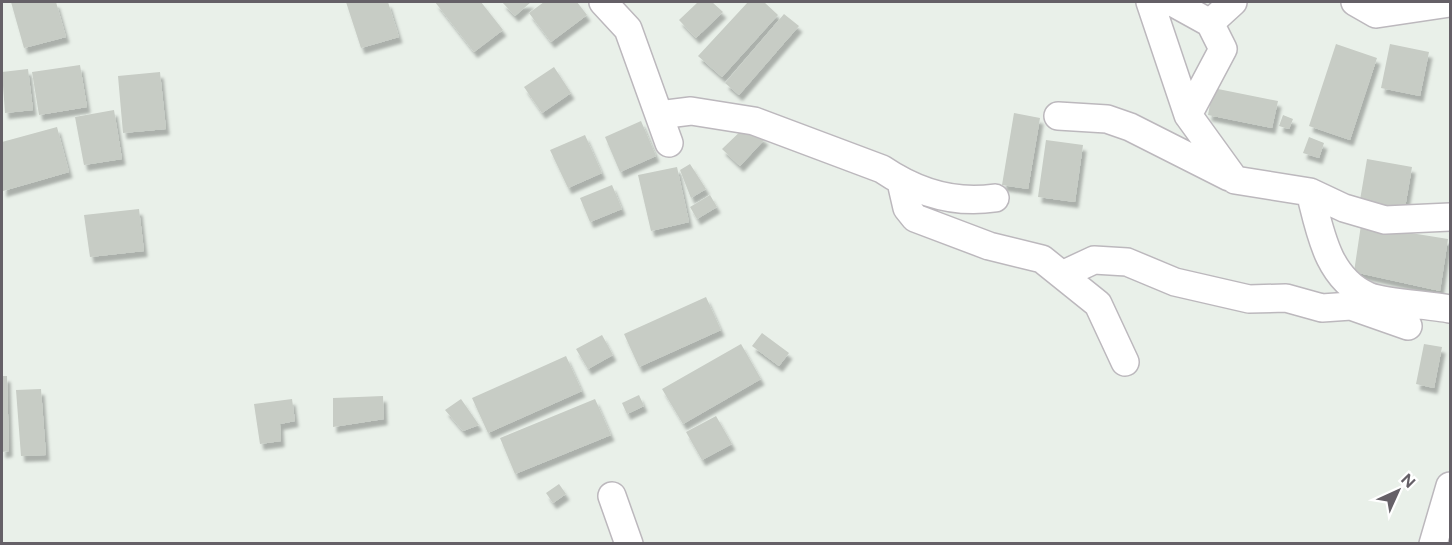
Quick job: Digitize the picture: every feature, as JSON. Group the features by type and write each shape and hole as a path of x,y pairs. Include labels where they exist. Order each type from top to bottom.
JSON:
{"street":[{"path":"603,2 628,29 669,143"},
{"path":"1150,2 1188,115 1235,180"},
{"path":"1172,2 1210,23 1223,49 1188,115"},
{"path":"1210,23 1233,2"},
{"path":"1356,2 1376,14 1450,3"},
{"path":"659,115 691,111 754,121 882,169 901,182 936,194 970,202 995,198"},
{"path":"1058,116 1107,119 1130,127 1235,180 1310,192 1344,208 1384,220 1450,217"},
{"path":"901,182 907,208 915,218 989,246 1042,259 1064,274 1098,304 1125,362"},
{"path":"1310,192 1324,250 1346,283 1370,297 1450,309"},
{"path":"1064,274 1094,260 1128,262 1186,285 1249,299 1286,298 1322,308 1351,306 1408,326"},
{"path":"1433,543 1450,486"},
{"path":"612,496 629,543"}],"building":[{"path":"11,2 56,2 66,37 24,48"},
{"path":"346,2 388,2 399,37 361,48"},
{"path":"435,2 481,2 503,30 474,52"},
{"path":"502,2 531,2 515,16"},
{"path":"544,2 577,2 587,15 551,42 529,13"},
{"path":"698,2 712,2 723,12 696,38 679,20"},
{"path":"748,2 764,2 778,15 722,77 698,56"},
{"path":"784,14 799,26 739,95 725,83"},
{"path":"1336,44 1377,58 1350,140 1309,126"},
{"path":"1390,44 1429,52 1420,96 1381,88"},
{"path":"80,65 87,107 39,115 32,72"},
{"path":"554,67 571,93 542,113 524,87"},
{"path":"28,69 33,110 5,113 2,72"},
{"path":"160,72 166,129 123,133 118,76"},
{"path":"1213,88 1278,101 1272,128 1208,115"},
{"path":"114,110 122,159 84,165 75,117"},
{"path":"1014,113 1040,118 1028,189 1002,185"},
{"path":"1283,115 1293,119 1289,129 1279,126"},
{"path":"641,121 656,156 620,172 605,137"},
{"path":"746,126 765,139 740,166 722,149"},
{"path":"57,127 69,172 3,191 2,142"},
{"path":"585,135 602,173 568,188 550,150"},
{"path":"1309,137 1324,143 1319,158 1303,153"},
{"path":"1046,140 1083,145 1075,202 1038,197"},
{"path":"1367,159 1412,167 1405,208 1360,200"},
{"path":"690,164 706,189 691,198 680,170"},
{"path":"677,167 689,222 651,231 638,175"},
{"path":"612,185 622,209 590,222 580,198"},
{"path":"710,195 717,207 697,219 690,207"},
{"path":"139,209 144,251 90,257 84,215"},
{"path":"1361,225 1448,239 1440,291 1354,272"},
{"path":"706,297 721,330 639,367 624,334"},
{"path":"762,333 789,353 779,366 752,346"},
{"path":"602,335 613,355 588,369 576,349"},
{"path":"741,344 761,379 683,424 662,389"},
{"path":"1424,344 1442,347 1434,388 1416,384"},
{"path":"566,356 582,391 488,433 472,398"},
{"path":"2,376 7,376 9,451 2,452"},
{"path":"41,389 46,455 21,456 16,390"},
{"path":"639,395 644,406 627,414 622,403"},
{"path":"383,396 384,419 333,427 333,398"},
{"path":"292,399 295,421 280,424 281,441 260,444 254,404"},
{"path":"461,399 479,425 463,431 445,410"},
{"path":"595,399 611,435 515,474 500,438"},
{"path":"716,416 732,444 702,460 686,432"},
{"path":"559,484 566,494 553,503 546,493"}]}
